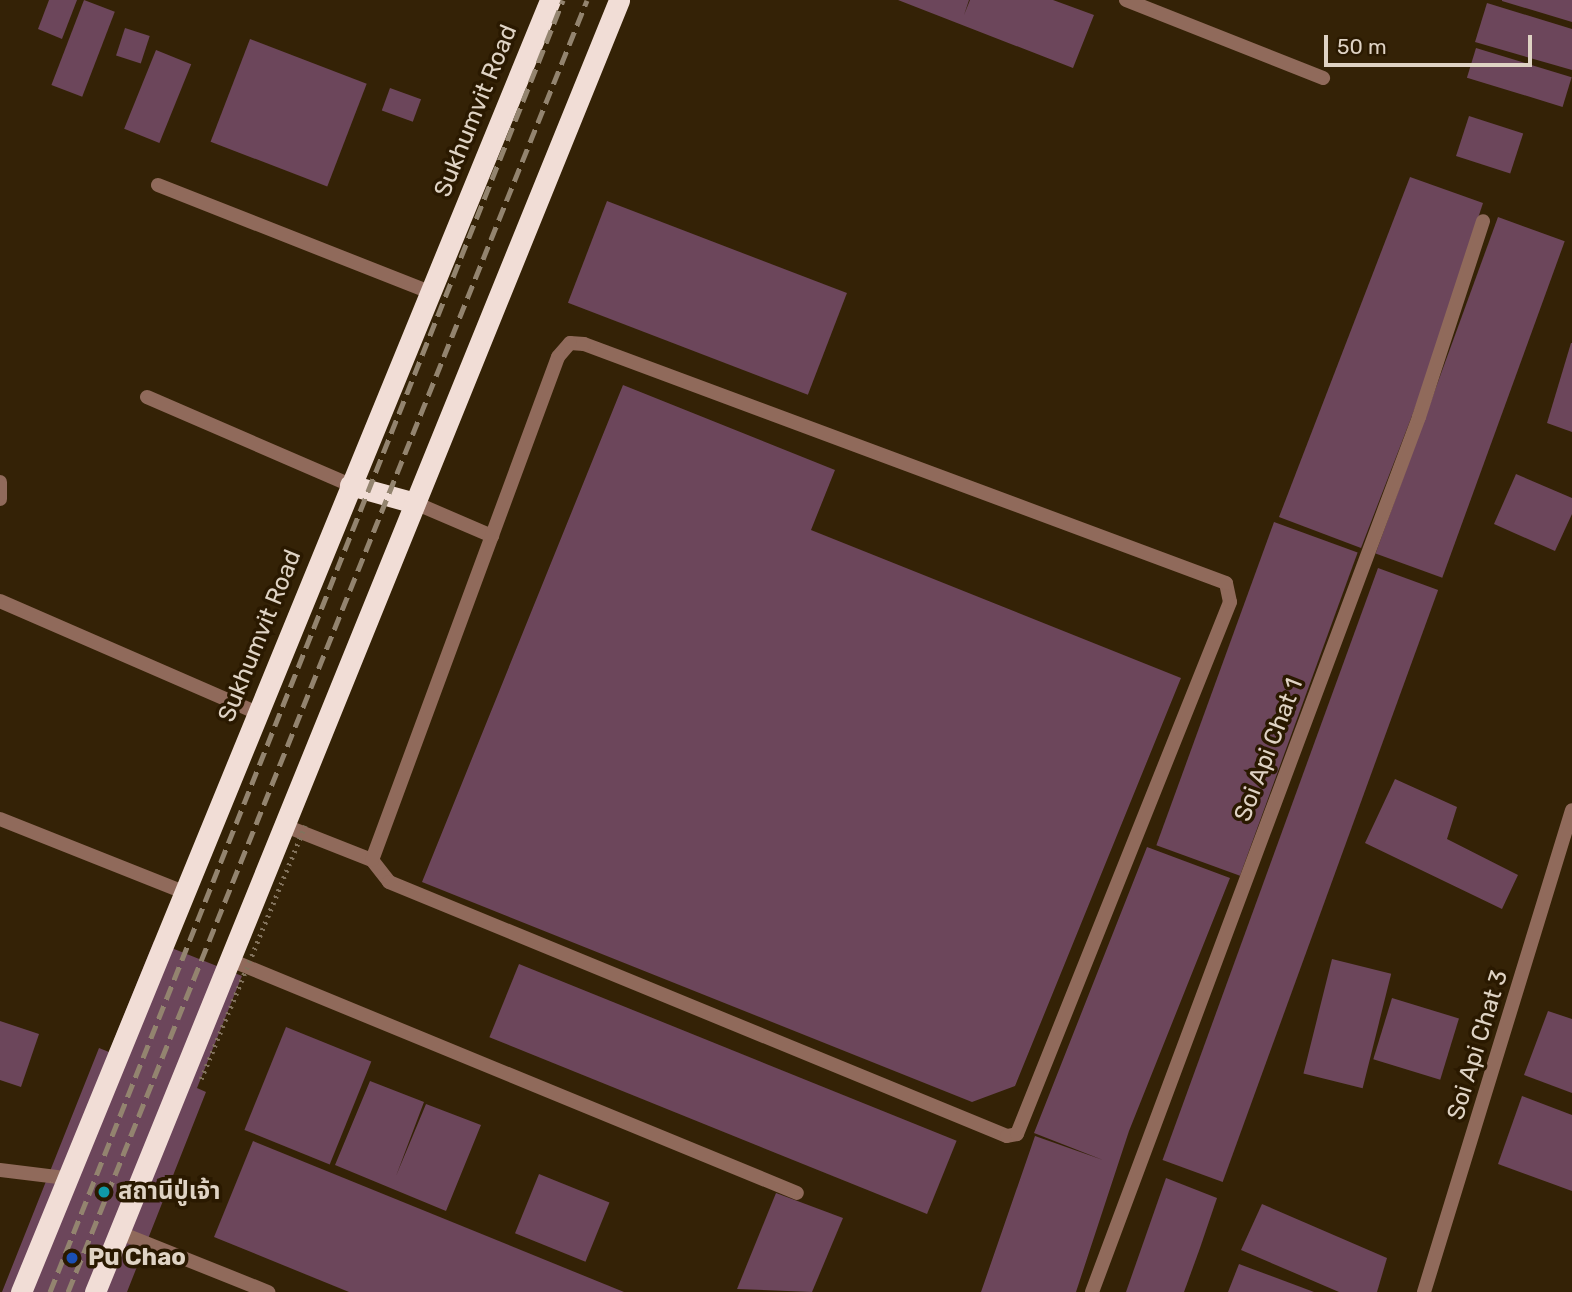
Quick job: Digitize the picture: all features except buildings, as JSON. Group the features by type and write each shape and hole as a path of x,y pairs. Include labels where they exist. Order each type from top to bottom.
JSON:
{"highway":[{"name":"Sukhumvit Road","path":"21,1292 65,1178 550,0"},
{"path":"95,1292 619,0"},
{"path":"350,485 415,503"}],"street":[{"path":"1126,0 1324,78"},
{"path":"158,185 430,292"},
{"name":"Soi Api Chat 1","path":"1092,1292 1419,417 1483,221"},
{"path":"283,825 372,860 389,882 1007,1136 1017,1134 1230,602 1226,583 1213,575 584,344 570,343 558,357 372,860"},
{"path":"147,397 350,485"},
{"path":"0,482 0,499"},
{"path":"415,503 492,536"},
{"path":"0,601 257,713"},
{"name":"Soi Api Chat 3","path":"1424,1292 1572,810"},
{"path":"0,819 183,891"},
{"path":"228,959 797,1193"},
{"path":"0,1170 65,1178"},
{"path":"118,1231 268,1292"}],"path":[{"path":"201,1079 305,825"}],"railway":[{"path":"50,1292 563,0"},
{"path":"68,1292 587,0"}],"place":[{"name":"สถานีปู่เจ้า","path":"104,1192"},
{"name":"Pu Chao","path":"72,1258"}]}
